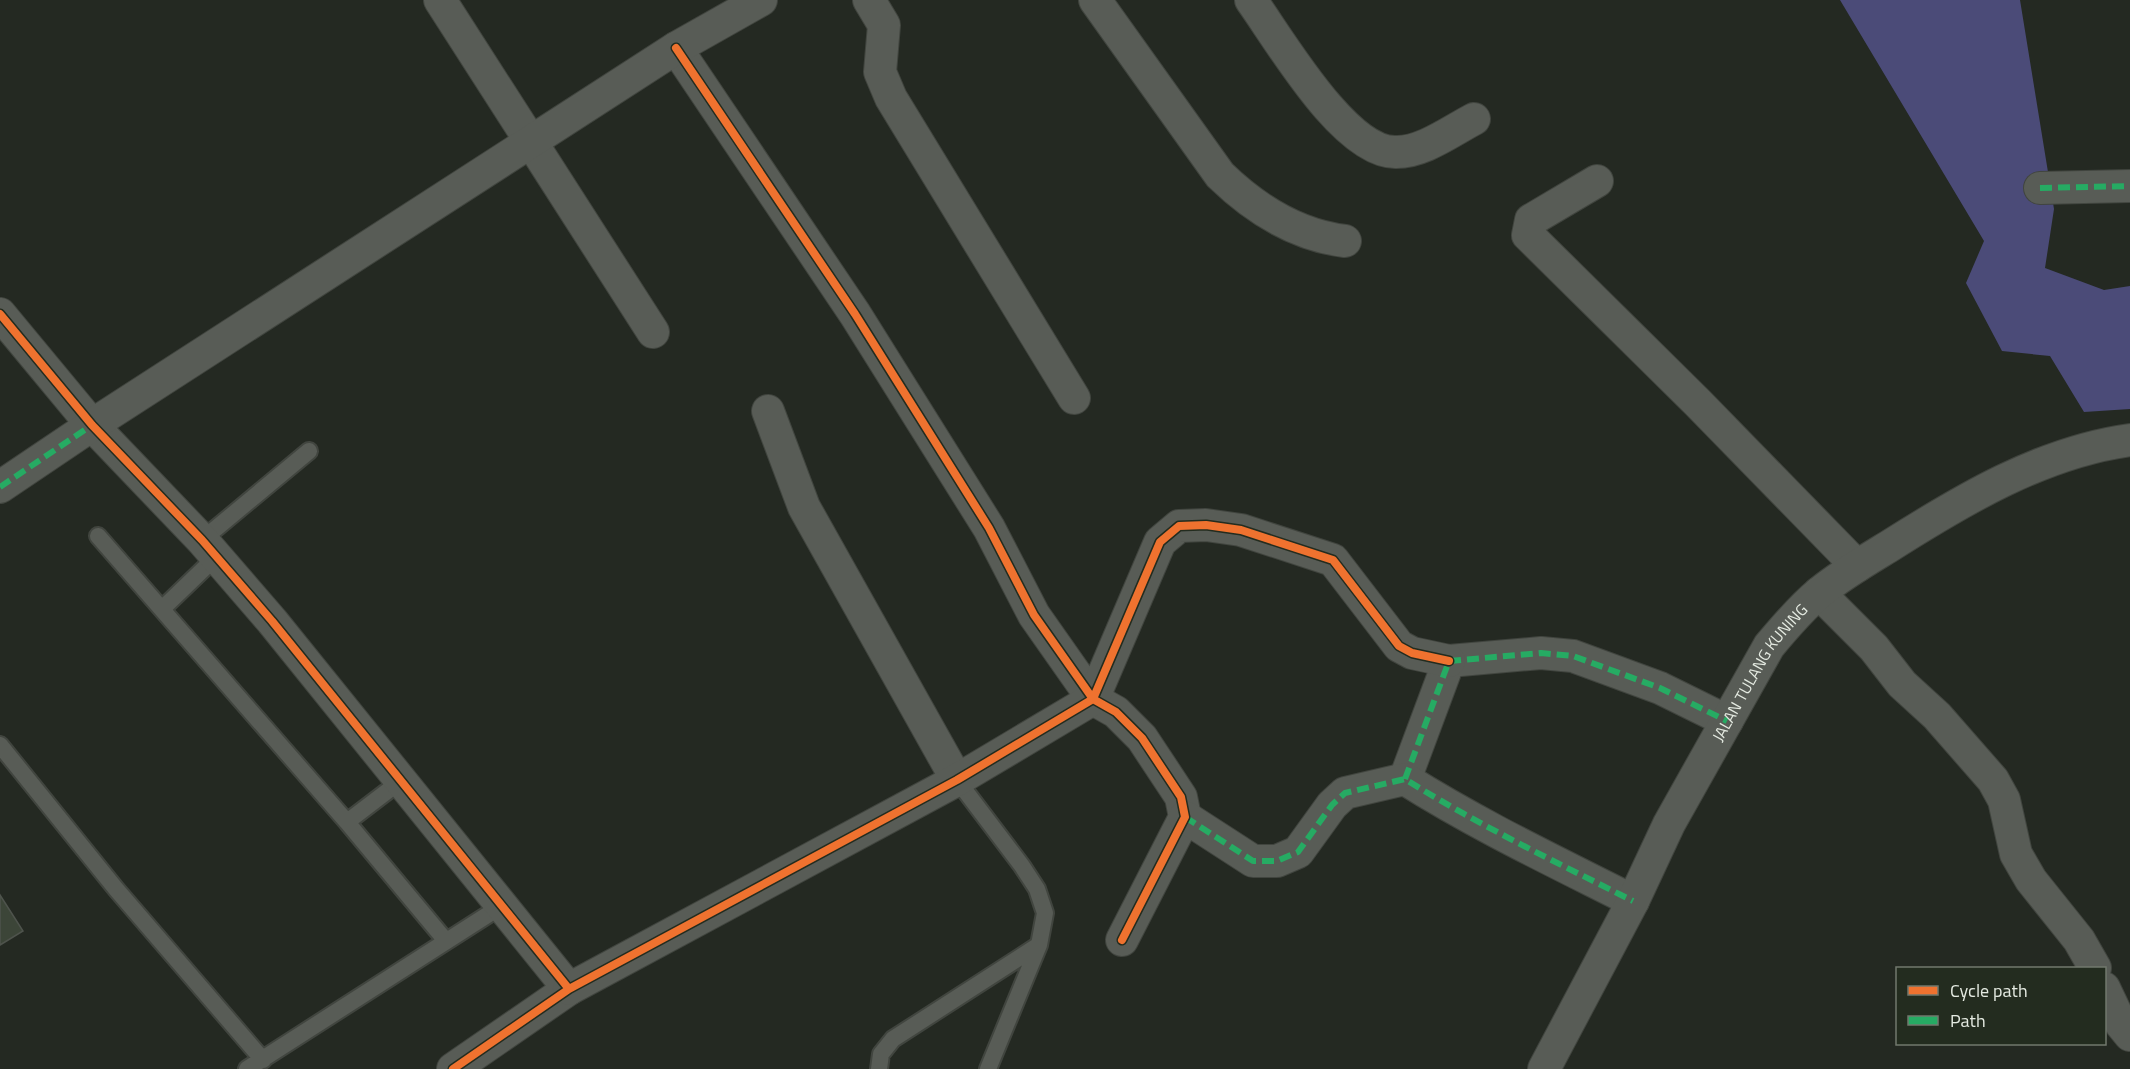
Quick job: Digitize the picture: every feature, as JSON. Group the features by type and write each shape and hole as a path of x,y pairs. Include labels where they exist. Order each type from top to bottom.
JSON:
{"street":[{"path":"440,0 534,142 653,332"},
{"path":"0,487 92,425 534,142 676,48 761,0"},
{"path":"869,0 884,25 880,72 891,98 1074,398"},
{"path":"1095,0 1220,175 1244,198 1296,229 1323,239 1345,241"},
{"path":"1251,0 1320,98 1346,128 1375,147 1393,153 1412,151 1474,119"},
{"path":"676,48 855,314 989,528 1034,615 1093,699 1116,712 1142,738 1181,797 1185,817 1122,940"},
{"path":"1597,181 1531,220 1528,235 1698,403 1857,567"},
{"path":"2040,188 2130,186"},
{"path":"0,314 92,425 209,549 402,780 569,989"},
{"path":"768,411 804,507 957,780"},
{"name":"JALAN TULANG KUNING","path":"1544,1069 1634,901 1669,824 1768,646 1819,593 1973,496 2048,461 2100,444 2130,440"},
{"path":"453,1069 569,989 957,780 1093,699 1160,542 1179,526 1206,525 1240,530 1333,560 1399,646 1412,653 1449,662 1532,654 1573,656 1660,688 1727,721"},
{"path":"1819,593 1874,648 1902,684 1937,716 1993,780 2004,800 2016,854 2031,880 2079,940 2094,967"},
{"path":"1405,779 1449,662"},
{"path":"1185,817 1253,861 1277,861 1298,852 1332,805 1346,793 1405,779 1443,803 1528,849 1634,901"},
{"path":"2106,992 2121,1024 2130,1035"}],"lane":[{"path":"162,609 209,549 309,451"},
{"path":"98,536 347,822 446,942"},
{"path":"0,745 117,889 263,1060"},
{"path":"347,822 402,780"},
{"path":"957,780 1037,890 1045,913 1039,945 988,1069"},
{"path":"247,1069 503,904"},
{"path":"879,1069 881,1054 893,1039 1039,945"}],"shaded area":[{"path":"1840,0 2020,0 2054,209 2045,268 2104,290 2130,286 2130,409 2084,412 2050,356 2002,351 1966,283 1984,241"}],"building":[{"path":"0,895 23,931 0,945"}],"marked path":[{"path":"2040,188 2130,186"},
{"path":"0,487 92,425"},
{"path":"1405,779 1449,661 1541,653 1573,656 1660,688 1727,721"},
{"path":"1185,817 1253,861 1277,861 1298,852 1332,805 1345,793 1405,779 1489,828 1633,901"}],"cycle path":[{"path":"676,48 855,314 989,528 1034,615 1093,699 1116,712 1142,738 1181,797 1185,817 1122,940"},
{"path":"0,314 92,425 202,540 272,621 569,989 453,1069"},
{"path":"569,989 957,780 1093,699 1160,542 1179,526 1206,525 1241,530 1333,560 1399,646 1412,653 1449,661"}]}
